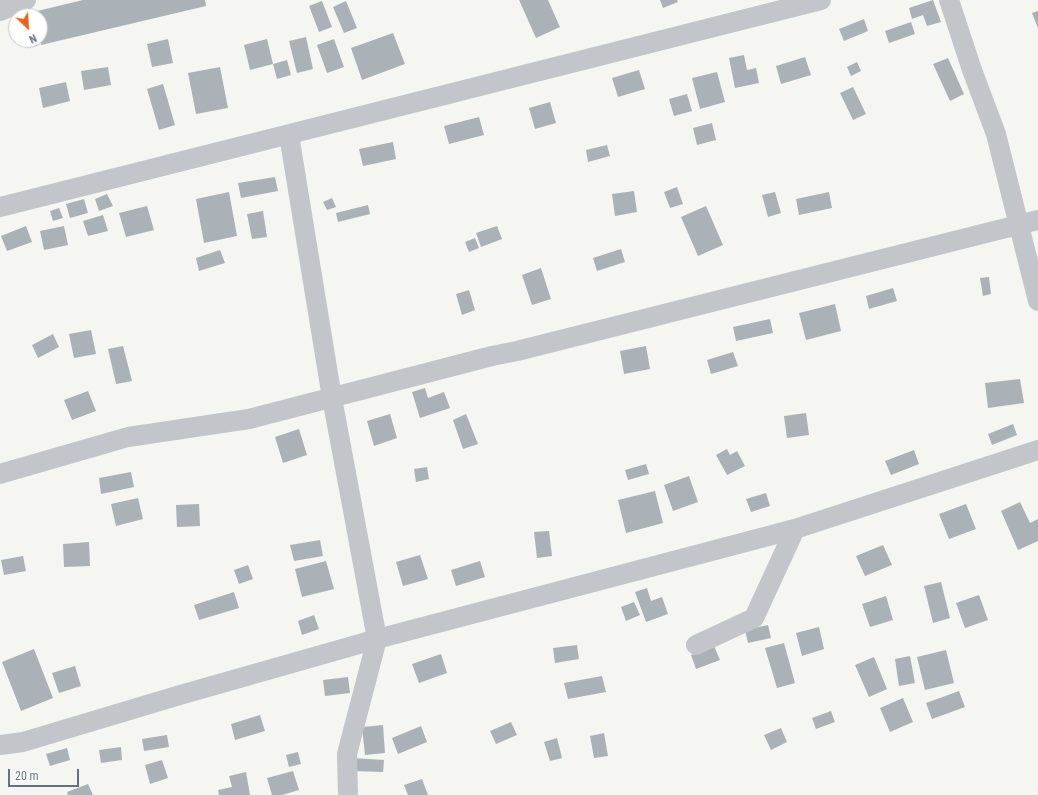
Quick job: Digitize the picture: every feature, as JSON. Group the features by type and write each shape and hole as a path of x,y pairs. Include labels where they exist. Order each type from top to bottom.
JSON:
{"street":[{"path":"0,11 26,0"},
{"path":"0,207 289,135 636,45 821,0"},
{"path":"949,0 972,70 1029,222 1038,302"},
{"path":"289,135 332,398 376,639 347,754 348,795"},
{"path":"0,474 128,437 249,419 492,356 1029,222"},
{"path":"0,745 23,742 376,639 795,529 1038,450"},
{"path":"696,645 754,618 795,529"}],"building":[{"path":"83,0 205,0 206,6 48,43 48,8"},
{"path":"519,0 548,0 560,27 536,38"},
{"path":"660,0 677,0 678,2 663,8"},
{"path":"933,0 941,22 927,26 923,15 912,19 909,8"},
{"path":"322,1 332,27 319,32 309,6"},
{"path":"346,1 357,28 344,33 333,7"},
{"path":"1038,11 1038,28 1032,13"},
{"path":"864,19 868,31 844,41 839,29"},
{"path":"911,22 915,34 889,43 885,31"},
{"path":"393,33 405,64 362,80 351,48"},
{"path":"306,37 313,69 297,73 289,41"},
{"path":"168,39 173,63 152,67 147,44"},
{"path":"267,39 273,64 250,70 244,45"},
{"path":"334,39 344,67 327,73 317,45"},
{"path":"744,55 747,70 756,68 759,83 735,88 729,58"},
{"path":"805,57 811,75 781,84 776,66"},
{"path":"948,58 964,94 950,101 933,64"},
{"path":"287,60 291,75 277,79 273,64"},
{"path":"857,62 861,71 851,76 847,67"},
{"path":"108,67 111,85 84,90 81,71"},
{"path":"220,67 228,108 196,114 188,73"},
{"path":"639,70 645,89 618,97 612,78"},
{"path":"717,72 725,102 700,109 692,78"},
{"path":"66,82 70,101 43,108 39,88"},
{"path":"163,84 175,125 159,130 147,89"},
{"path":"853,87 866,114 853,120 840,93"},
{"path":"687,94 692,111 674,116 669,99"},
{"path":"550,102 556,123 535,129 529,108"},
{"path":"479,117 484,135 449,144 444,126"},
{"path":"712,123 716,140 697,145 693,128"},
{"path":"393,142 396,159 363,166 359,149"},
{"path":"607,145 610,156 588,162 586,150"},
{"path":"275,177 278,191 241,198 238,183"},
{"path":"677,187 683,204 670,208 664,192"},
{"path":"634,191 637,212 615,216 612,194"},
{"path":"229,192 237,236 204,243 196,199"},
{"path":"775,192 781,213 768,217 762,195"},
{"path":"829,192 832,208 799,215 796,199"},
{"path":"107,194 113,206 99,211 95,199"},
{"path":"332,198 336,207 327,210 323,202"},
{"path":"84,199 88,213 70,218 66,204"},
{"path":"368,205 370,214 338,222 336,213"},
{"path":"147,206 154,230 126,237 119,213"},
{"path":"706,206 723,245 698,256 681,217"},
{"path":"59,208 63,218 53,221 50,211"},
{"path":"263,211 267,237 252,239 247,214"},
{"path":"103,215 108,231 88,236 83,221"},
{"path":"26,226 32,242 7,251 1,236"},
{"path":"64,226 68,245 44,250 40,231"},
{"path":"497,226 502,239 481,247 476,233"},
{"path":"475,238 479,248 469,252 465,242"},
{"path":"621,249 625,262 597,271 593,258"},
{"path":"220,250 225,263 199,271 196,258"},
{"path":"541,268 551,299 532,305 522,275"},
{"path":"989,277 991,294 983,296 980,278"},
{"path":"893,288 897,301 869,309 866,296"},
{"path":"469,290 475,310 462,315 456,294"},
{"path":"835,304 841,331 806,340 799,313"},
{"path":"770,319 773,333 736,341 733,327"},
{"path":"91,330 96,354 74,358 69,334"},
{"path":"53,334 59,347 38,358 32,345"},
{"path":"123,346 132,381 116,384 108,349"},
{"path":"646,346 650,369 624,374 620,351"},
{"path":"733,352 738,366 711,374 707,360"},
{"path":"1020,379 1024,403 988,408 985,383"},
{"path":"425,388 428,398 444,392 450,408 420,418 412,392"},
{"path":"88,391 96,411 72,420 64,400"},
{"path":"806,413 809,435 787,438 784,416"},
{"path":"390,414 397,438 374,446 367,421"},
{"path":"466,414 478,444 463,449 453,420"},
{"path":"1013,424 1017,435 992,445 988,434"},
{"path":"299,429 307,455 283,463 275,437"},
{"path":"727,449 730,455 737,451 745,466 727,475 716,455"},
{"path":"914,450 919,464 891,475 885,461"},
{"path":"646,464 649,474 628,480 625,470"},
{"path":"427,467 429,479 416,482 414,469"},
{"path":"131,472 134,487 101,494 99,478"},
{"path":"689,476 698,502 673,511 664,485"},
{"path":"655,491 663,523 626,533 618,500"},
{"path":"766,493 770,506 751,512 746,499"},
{"path":"138,498 143,519 116,526 111,504"},
{"path":"1020,502 1030,523 1038,519 1038,541 1018,550 1001,511"},
{"path":"199,504 200,526 177,527 176,505"},
{"path":"966,504 976,529 949,539 939,514"},
{"path":"549,531 552,556 537,558 534,532"},
{"path":"320,540 323,556 294,561 290,545"},
{"path":"89,542 90,566 64,567 63,544"},
{"path":"883,545 892,565 865,576 856,556"},
{"path":"420,555 428,579 403,586 396,562"},
{"path":"23,556 26,571 4,575 1,560"},
{"path":"326,561 334,589 302,597 295,569"},
{"path":"480,561 485,577 456,586 451,570"},
{"path":"248,565 253,579 239,584 234,570"},
{"path":"941,582 950,618 933,623 924,586"},
{"path":"647,588 651,601 662,597 668,614 646,622 635,592"},
{"path":"234,592 239,608 199,620 194,605"},
{"path":"979,595 988,620 965,628 956,603"},
{"path":"886,596 893,620 870,627 862,604"},
{"path":"634,602 640,615 626,621 621,607"},
{"path":"314,615 319,629 302,635 298,621"},
{"path":"768,625 771,638 748,643 745,630"},
{"path":"819,627 824,649 802,656 796,633"},
{"path":"784,643 795,683 777,688 765,648"},
{"path":"577,645 579,659 555,663 553,648"},
{"path":"714,646 720,660 696,669 691,655"},
{"path":"34,649 53,698 21,711 2,662"},
{"path":"946,650 954,683 925,690 917,657"},
{"path":"441,654 447,673 419,683 412,664"},
{"path":"910,656 915,683 899,686 895,659"},
{"path":"874,657 887,689 869,697 855,665"},
{"path":"75,666 81,686 59,693 52,673"},
{"path":"602,676 606,692 568,699 564,683"},
{"path":"348,677 350,693 325,696 323,680"},
{"path":"959,691 965,707 932,719 926,703"},
{"path":"903,698 913,722 890,732 880,708"},
{"path":"831,711 835,722 816,729 812,718"},
{"path":"260,715 265,731 235,740 231,724"},
{"path":"511,722 517,735 496,744 490,731"},
{"path":"383,725 385,753 365,755 362,727"},
{"path":"421,726 427,742 398,754 392,738"},
{"path":"781,728 787,742 771,750 764,735"},
{"path":"604,733 608,756 594,758 590,736"},
{"path":"167,735 169,747 144,751 142,739"},
{"path":"557,738 562,758 550,761 544,742"},
{"path":"121,747 122,760 101,763 99,750"},
{"path":"67,748 70,760 50,766 46,754"},
{"path":"298,752 301,764 289,767 286,755"},
{"path":"353,758 384,760 383,772 353,771"},
{"path":"162,760 168,778 150,784 145,765"},
{"path":"293,771 299,790 282,795 272,795 267,778"},
{"path":"246,772 250,795 219,795 218,790 232,787 229,776"},
{"path":"422,779 428,795 408,795 404,785"},
{"path":"88,784 93,795 68,795 67,792"}]}
